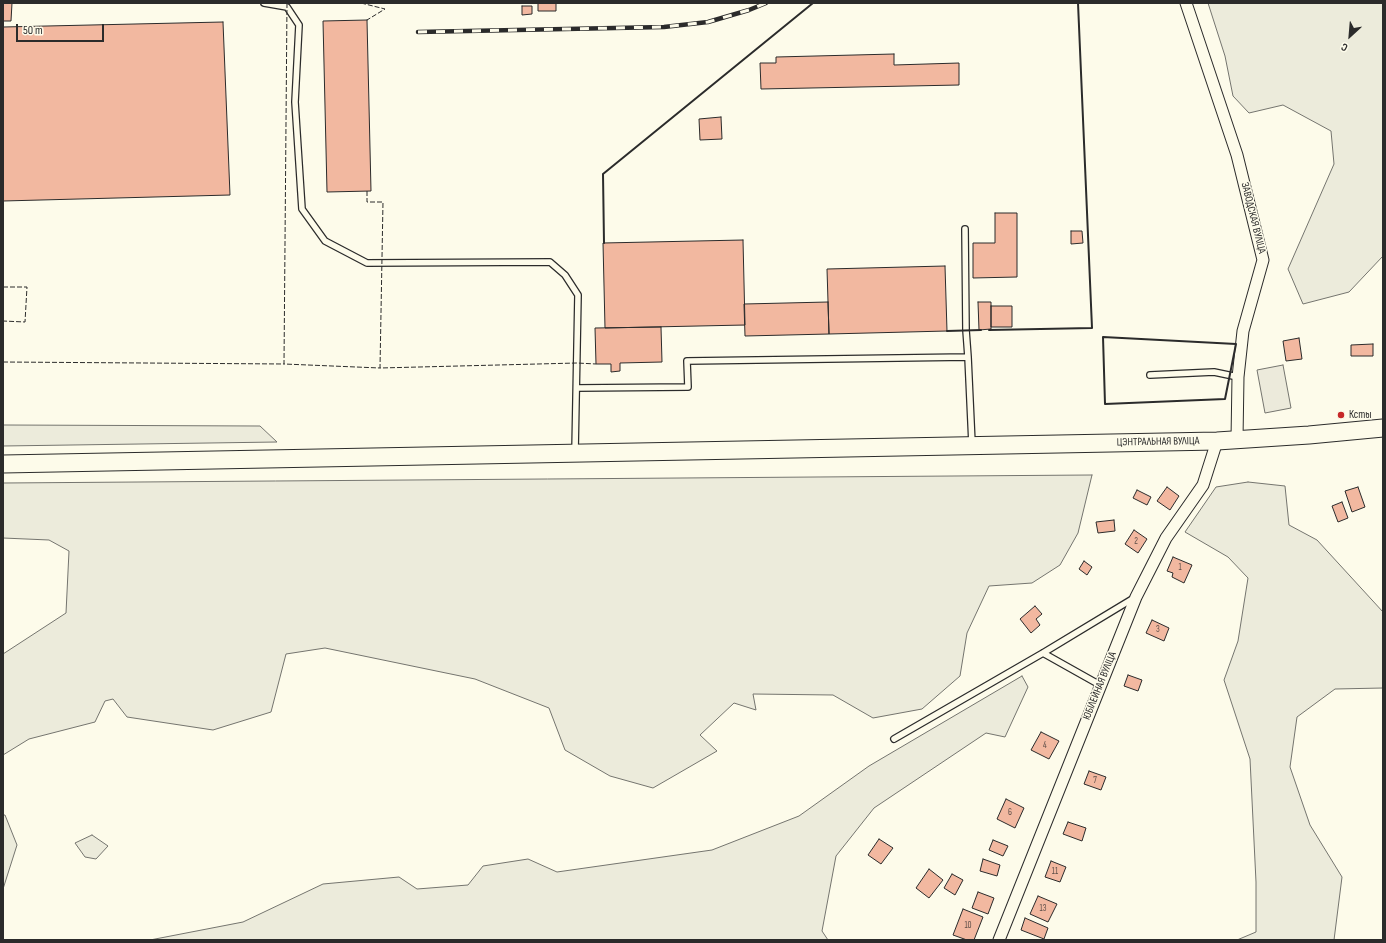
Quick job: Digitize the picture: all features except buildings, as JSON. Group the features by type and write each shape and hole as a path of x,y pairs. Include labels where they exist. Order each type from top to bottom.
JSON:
{"main road":[{"name":"ЦЭНТРАЛЬНАЯ ВУЛІЦА","path":"3,464 1217,441 1309,435 1383,428"}],"street":[{"name":"ЗАВОДСКАЯ ВУЛІЦА","path":"1186,3 1237,155 1263,260 1244,331 1238,378 1237,439"},
{"name":"ЮБІЛЕЙНАЯ ВУЛІЦА","path":"999,940 1136,596 1166,538 1203,485 1217,441"}],"lane":[{"path":"264,3 287,6 299,25 295,102 302,209 325,241 367,263 550,262 565,275 578,295 575,452"},
{"path":"965,229 966,330 972,446"},
{"path":"577,388 688,387 688,361 968,357"},
{"path":"1150,375 1214,372 1238,378"},
{"path":"894,739 1043,653 1136,596"},
{"path":"1043,653 1100,685"}],"shaded area":[{"path":"1208,3 1383,3 1383,256 1349,292 1303,304 1288,269 1334,164 1331,131 1283,105 1249,113 1233,96 1225,56"},
{"path":"1283,365 1291,408 1265,413 1257,370"},
{"path":"3,425 260,426 277,442 3,446"},
{"path":"1092,475 1078,533 1060,565 1032,583 989,586 967,633 960,676 922,709 873,718 833,695 753,694 756,710 734,703 700,735 717,751 653,788 610,776 565,750 549,708 475,679 325,648 286,654 271,712 213,730 127,717 113,699 105,701 95,722 29,739 3,755 3,654 66,613 69,551 49,540 3,538 3,483"},
{"path":"1248,482 1285,486 1289,525 1317,540 1383,612 1383,688 1335,689 1297,717 1290,767 1310,825 1342,877 1334,940 1237,940 1256,932 1256,882 1250,759 1224,680 1238,641 1248,578 1228,557 1185,532 1216,487"},
{"path":"1022,676 1028,687 1005,737 986,733 874,808 836,856 822,931 828,940 150,940 243,922 323,884 399,877 417,889 468,885 483,866 528,859 557,872 712,850 799,816 869,766"},
{"path":"3,815 5,815 17,845 3,889"},
{"path":"92,835 108,846 96,859 85,857 75,843"}],"railway":[{"path":"418,32 664,27 708,22 749,10 766,3"}],"fence":[{"path":"287,3 284,364 380,368"},
{"path":"361,3 385,9 367,20"},
{"path":"367,191 367,202 383,202 380,368 577,363 596,364"},
{"path":"3,287 27,287 25,322 3,321"},
{"path":"3,362 284,364"}],"wall":[{"path":"604,243 603,174 813,3"},
{"path":"989,330 1092,328 1078,3"},
{"path":"947,331 981,330"},
{"path":"1103,337 1236,344 1225,399 1105,404 1103,337"}],"place":[{"name":"Ксты","path":"1341,415"}]}
